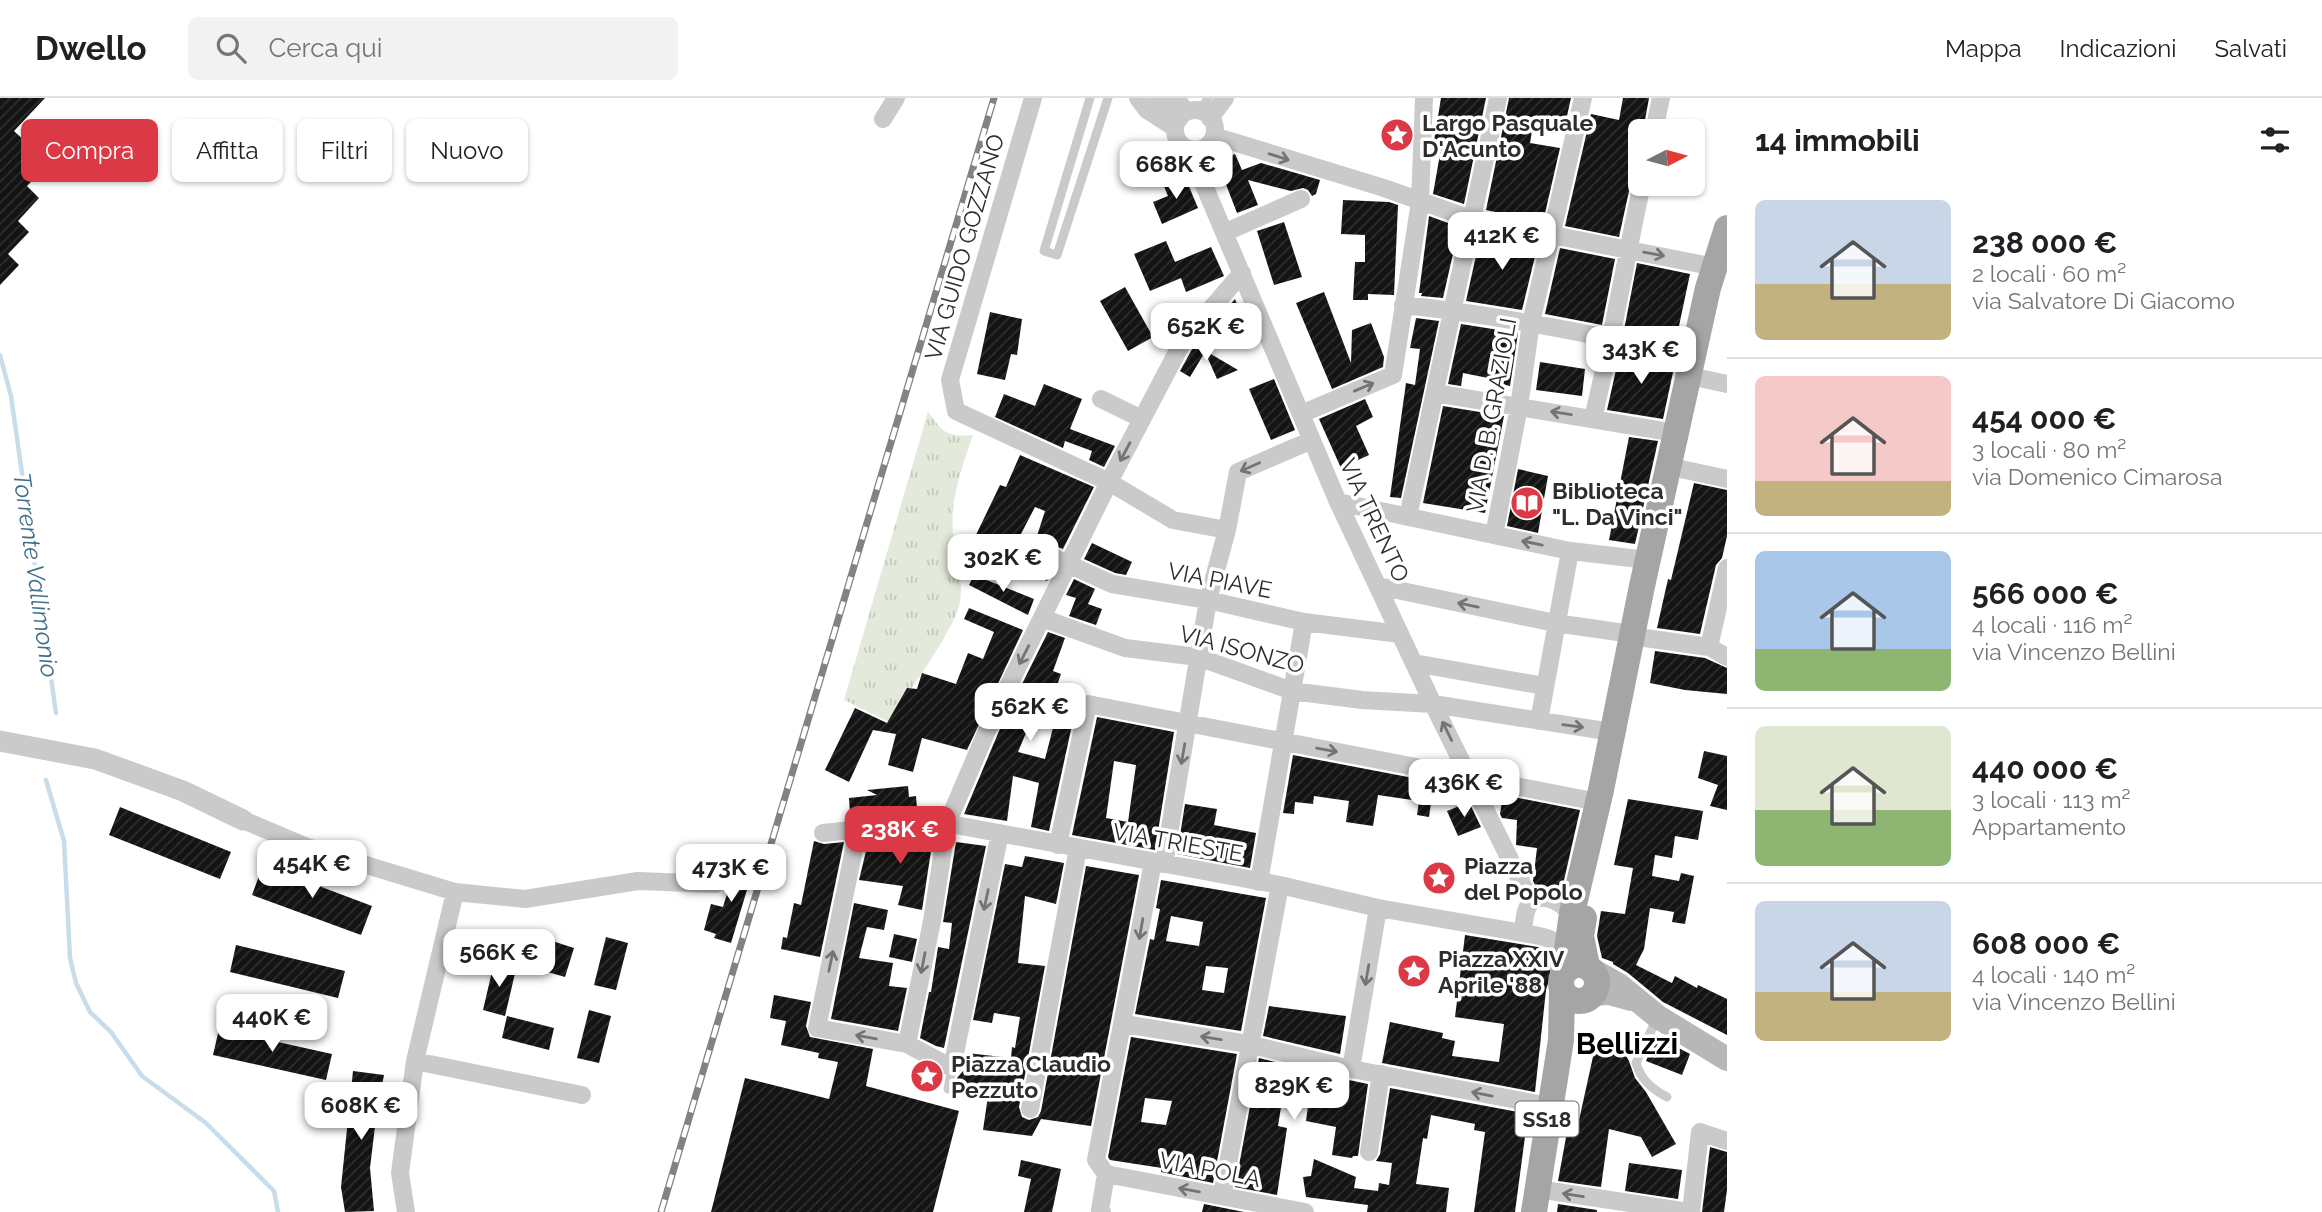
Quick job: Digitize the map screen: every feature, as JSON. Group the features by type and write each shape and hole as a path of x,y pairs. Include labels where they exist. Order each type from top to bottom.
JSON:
{"main road":[{"path":"1721,262 1727,228"},
{"name":"SS18","path":"1535,1201 1563,1026 1618,733 1638,636 1681,469 1696,367 1713,305 1721,262"},
{"path":"1638,636 1648,560 1676,433 1696,367"},
{"path":"1618,733 1598,802 1575,963 1609,993 1635,1000 1727,1059"}],"street":[{"path":"883,118 896,98"},
{"name":"VIA GUIDO GOZZANO","path":"1033,98 950,380 956,411 1109,482"},
{"path":"1138,98 1147,110 1191,112 1225,98"},
{"path":"1159,98 1191,112 1215,130 1208,145 1198,150 1181,145 1175,134 1191,112"},
{"path":"1301,414 1393,375 1420,202 1424,98"},
{"path":"1408,517 1498,98"},
{"name":"VIA D. B. GRAZIOLI","path":"1494,535 1519,407 1531,323 1583,98"},
{"path":"1657,119 1661,98"},
{"path":"1214,136 1384,188 1471,219 1628,249 1721,262"},
{"name":"VIA TRENTO","path":"1198,150 1201,178 1338,502 1433,704 1531,902"},
{"path":"1593,418 1612,339 1639,196"},
{"path":"1226,232 1301,199"},
{"path":"907,1044 932,921 947,824 992,719 1109,482 1183,341 1242,273"},
{"path":"1403,306 1452,310 1612,339 1696,367 1727,384"},
{"path":"1435,393 1676,433"},
{"path":"1101,399 1142,419"},
{"path":"1102,1212 1100,1210 1106,1174 1096,1160 1188,723 1208,600 1227,530 1238,472 1312,440"},
{"path":"1681,469 1727,479"},
{"path":"1109,482 1173,520 1227,530"},
{"path":"1338,502 1570,551 1648,560"},
{"name":"VIA PIAVE","path":"1037,550 1112,584 1208,600 1304,622 1401,634"},
{"path":"1539,721 1570,551"},
{"path":"1709,647 1727,568"},
{"path":"1378,586 1555,623 1709,647 1727,657"},
{"name":"VIA ISONZO","path":"1042,618 1125,648 1198,657 1292,691 1362,700 1433,704 1618,733"},
{"path":"1259,882 1304,622"},
{"path":"1414,663 1544,686"},
{"path":"1058,845 1088,704 1598,802"},
{"path":"7,742 95,759 183,791 307,847 455,892 525,899 638,881 716,884"},
{"name":"VIA TRIESTE","path":"823,833 934,821 1280,886 1378,908 1522,933 1575,963"},
{"path":"858,830 817,1028 907,1044 952,1068 1000,833"},
{"path":"1030,1109 1078,848"},
{"path":"1222,1196 1248,1044 1280,886"},
{"path":"407,1212 400,1173 415,1061 455,892"},
{"path":"1522,933 1524,918 1531,902 1539,899 1558,902 1575,963"},
{"path":"1351,1069 1378,908"},
{"path":"1124,1024 1248,1044 1351,1069 1549,1106"},
{"path":"415,1061 582,1096"},
{"path":"1369,1152 1381,1074"},
{"path":"1535,1201 1690,1212 1699,1132 1727,1141"},
{"name":"VIA POLA","path":"1106,1174 1293,1211"}],"lane":[{"path":"1090,98 1044,251 1058,255 1108,98"},
{"path":"1658,1017 1636,1063 1652,1089 1667,1097"},
{"path":"948,1089 952,1068"}],"green space":[{"path":"928,412 946,432 973,435 953,508 960,602 940,645 889,722 844,700"}],"building":[{"path":"0,98 45,98 25,119 21,119 21,124 14,131 21,138 21,182 31,182 27,186 39,198 18,221 29,232 8,254 19,265 0,285"},
{"path":"1441,98 1486,98 1464,204 1433,194 1440,154 1434,153 1434,141"},
{"path":"1509,98 1571,98 1565,125 1534,119 1530,143 1560,148 1543,222 1486,210"},
{"path":"1623,98 1649,98 1645,119 1628,119 1628,196 1619,237 1565,226 1591,114 1619,120"},
{"path":"1235,154 1242,170 1261,163 1320,180 1316,194 1312,196 1303,188 1291,191 1248,180 1258,205 1237,213 1217,161"},
{"path":"1185,177 1198,208 1162,224 1153,202 1168,196 1164,186"},
{"path":"1343,200 1389,202 1398,205 1394,295 1368,294 1368,300 1353,300 1355,262 1365,262 1365,235 1341,234"},
{"path":"1429,216 1459,227 1443,298 1421,296 1422,293 1419,293"},
{"path":"1284,222 1302,277 1274,285 1257,231"},
{"path":"1481,233 1538,244 1522,310 1466,301"},
{"path":"1166,241 1175,262 1211,247 1224,276 1186,292 1181,278 1150,291 1134,254"},
{"path":"1560,248 1615,259 1602,325 1545,314"},
{"path":"1637,263 1690,274 1676,340 1624,330"},
{"path":"1125,287 1153,337 1128,351 1100,301"},
{"path":"1324,292 1351,363 1352,330 1371,323 1384,357 1383,367 1332,389 1296,303"},
{"path":"1235,299 1247,329 1219,341 1212,325"},
{"path":"990,312 1022,319 1017,355 1011,354 1005,380 977,374"},
{"path":"1416,318 1439,321 1401,498 1390,497 1406,383 1415,385 1420,349 1410,348"},
{"path":"1461,324 1518,333 1510,386 1463,373 1461,386 1448,384"},
{"path":"1195,344 1238,370 1217,379 1205,352 1190,377 1180,371"},
{"path":"1620,352 1675,363 1663,419 1607,410"},
{"path":"1540,362 1585,369 1582,396 1536,390"},
{"path":"1274,379 1295,430 1271,440 1249,389"},
{"path":"1044,384 1082,399 1070,429 1115,446 1104,467 1089,460 1092,451 1065,441 1063,448 995,417 1004,394 1035,406"},
{"path":"1365,399 1373,417 1356,426 1369,455 1341,468 1319,419"},
{"path":"1443,406 1504,416 1485,513 1423,503"},
{"path":"1629,437 1658,441 1635,544 1609,540"},
{"path":"1020,455 1094,487 1063,549 1036,539 1045,511 1035,507 1011,553 975,537 1000,485 1006,487"},
{"name":"Biblioteca \"L. Da Vinci\"","path":"1518,469 1548,476 1538,533 1507,526"},
{"path":"1694,483 1727,490 1727,536 1722,558 1716,565 1700,634 1657,628"},
{"path":"1092,543 1132,562 1126,575 1084,559"},
{"path":"1029,558 1053,570 1047,581 1024,573"},
{"path":"974,575 1034,599 1028,615 969,585"},
{"path":"1074,579 1095,589 1088,604 1102,609 1096,625 1069,616 1076,598 1066,595"},
{"path":"969,608 1023,630 967,750 922,738 913,772 888,765 896,734 873,730 849,782 825,770 855,708 887,723 907,688 917,689 922,673 956,684 968,653 983,659 994,632 964,619"},
{"path":"1048,632 1065,638 1053,671 1061,674 1055,691 1082,694 1077,702 1049,831 1031,827 1039,783 1013,776 1007,821 964,814 1002,724","holes":["1033,716 1054,724 1045,759 1018,752"]},
{"path":"1655,651 1705,658 1727,668 1727,694 1650,683"},
{"path":"1097,717 1174,732 1155,850 1072,835","holes":["1114,761 1136,765 1128,822 1106,818"]},
{"path":"1704,751 1727,756 1727,810 1710,806 1718,785 1698,778"},
{"path":"1293,755 1434,782 1429,817 1417,815 1419,801 1378,795 1373,826 1346,822 1349,801 1314,796 1313,804 1295,802 1294,814 1283,813"},
{"path":"908,786 909,797 916,796 917,808 850,814 849,798 877,795 867,790"},
{"path":"1503,795 1580,810 1562,889 1535,885 1533,881 1537,848 1516,845 1517,820 1502,818 1500,814"},
{"path":"1628,799 1703,811 1698,840 1675,836 1672,858 1655,855 1652,876 1679,881 1681,873 1694,876 1685,924 1672,922 1674,912 1650,908 1644,949 1636,965 1672,983 1675,976 1727,999 1727,1035 1663,1002 1613,962 1602,958 1597,936 1601,911 1625,914 1633,868 1614,865"},
{"path":"1469,802 1481,827 1458,836 1447,811"},
{"path":"1185,804 1217,809 1214,825 1256,833 1250,868 1177,854"},
{"path":"120,807 231,852 220,879 109,835"},
{"path":"911,835 933,838 922,910 898,905 903,886 859,880 869,839"},
{"path":"814,841 824,844 844,842 820,957 781,949 783,937 787,938 794,903 801,905"},
{"path":"956,842 986,846 944,1048 920,1038 938,947 949,949 952,923 943,922"},
{"path":"1025,856 1064,863 1056,904 1025,896 1018,963 1045,966 1019,1107 1022,1117 1029,1120 1038,1117 1041,1111 1086,866 1139,875 1091,1126 1041,1119 1032,1136 983,1130 988,1096 970,1086 956,1084 963,1071 967,1053 1011,1058 1012,1047 1015,1048 1020,1017 994,1013 992,1023 973,1020 1005,864 1022,867"},
{"path":"738,858 755,863 731,943 714,938 716,934 704,930 711,904 723,907"},
{"path":"263,865 372,906 361,935 252,895"},
{"path":"1161,880 1266,898 1241,1031 1135,1014 1150,939 1154,940 1160,909 1156,908","holes":["1171,916 1203,922 1199,946 1166,941","1206,966 1228,968 1224,993 1202,990"]},
{"path":"854,903 888,910 884,930 867,927 859,958 893,963 889,986 907,988 898,1031 831,1019"},
{"path":"524,932 574,948 565,977 513,962"},
{"path":"894,934 917,939 912,962 889,957"},
{"path":"1465,935 1538,947 1551,953 1535,1092 1382,1063 1390,1022 1443,1033 1442,1038 1455,1041 1452,1056 1499,1062 1504,1024 1455,1017"},
{"path":"606,937 628,943 616,990 594,985"},
{"path":"236,945 345,971 338,998 230,972"},
{"path":"494,963 516,969 505,1016 483,1010"},
{"path":"774,995 811,1002 806,1026 810,1037 873,1049 866,1086 959,1111 933,1212 711,1212 745,1078 829,1099 838,1062 818,1058 819,1053 781,1045 786,1021 770,1018"},
{"path":"1269,1006 1346,1016 1340,1054 1263,1036"},
{"path":"589,1010 611,1016 599,1063 577,1058"},
{"path":"507,1016 554,1028 549,1050 502,1038"},
{"path":"219,1029 332,1054 326,1080 213,1055"},
{"path":"1656,1036 1690,1054 1682,1075 1646,1061"},
{"path":"1131,1037 1237,1054 1213,1183 1161,1172 1162,1168 1110,1160 1108,1157","holes":["1145,1098 1172,1101 1166,1125 1141,1122"]},
{"path":"1617,1039 1635,1078 1676,1144 1652,1157 1641,1137 1609,1129 1601,1187 1558,1181 1567,1132 1576,1134 1594,1052"},
{"path":"1259,1058 1308,1070 1304,1093 1338,1097 1339,1078 1368,1084 1358,1156 1352,1158 1332,1155 1336,1127 1306,1121 1308,1106 1282,1101 1278,1126 1287,1128 1277,1195 1235,1187"},
{"path":"353,1071 384,1075 370,1168 374,1211 345,1212 341,1187"},
{"path":"1390,1088 1528,1114 1515,1212 1474,1212 1485,1132 1474,1130 1475,1124 1431,1115 1427,1139 1423,1138 1416,1184 1449,1188 1446,1212 1367,1212 1368,1205 1306,1197 1303,1177 1311,1176 1314,1159 1356,1177 1354,1188 1378,1191 1379,1183 1389,1185 1392,1163 1376,1161 1380,1154"},
{"path":"1710,1147 1727,1152 1724,1212 1702,1212"},
{"path":"1021,1160 1061,1169 1052,1212 1024,1212 1031,1179 1018,1176"},
{"path":"1629,1163 1682,1170 1678,1199 1625,1191"},
{"path":"1204,1204 1244,1212 1202,1212"},
{"path":"1558,1204 1597,1210 1597,1212 1557,1212"}],"waterway":[{"name":"Torrente Vallimonio","path":"0,355 11,396 56,713"},
{"name":"Torrente Vallimonio","path":"46,780 64,841 70,958 76,983 90,1012 111,1032 142,1076 206,1123 274,1191 278,1212"}],"railway":[{"path":"661,1212 994,98"}],"place":[{"name":"Largo Pasquale D'Acunto","path":"1397,135"},
{"name":"Biblioteca \"L. Da Vinci\"","path":"1527,503"},
{"name":"Piazza del Popolo","path":"1439,878"},
{"name":"Piazza XXIV Aprile '88","path":"1414,971"},
{"name":"Piazza Claudio Pezzuto","path":"927,1076"}],"district":[{"name":"Bellizzi","path":"1627,1043"}]}
